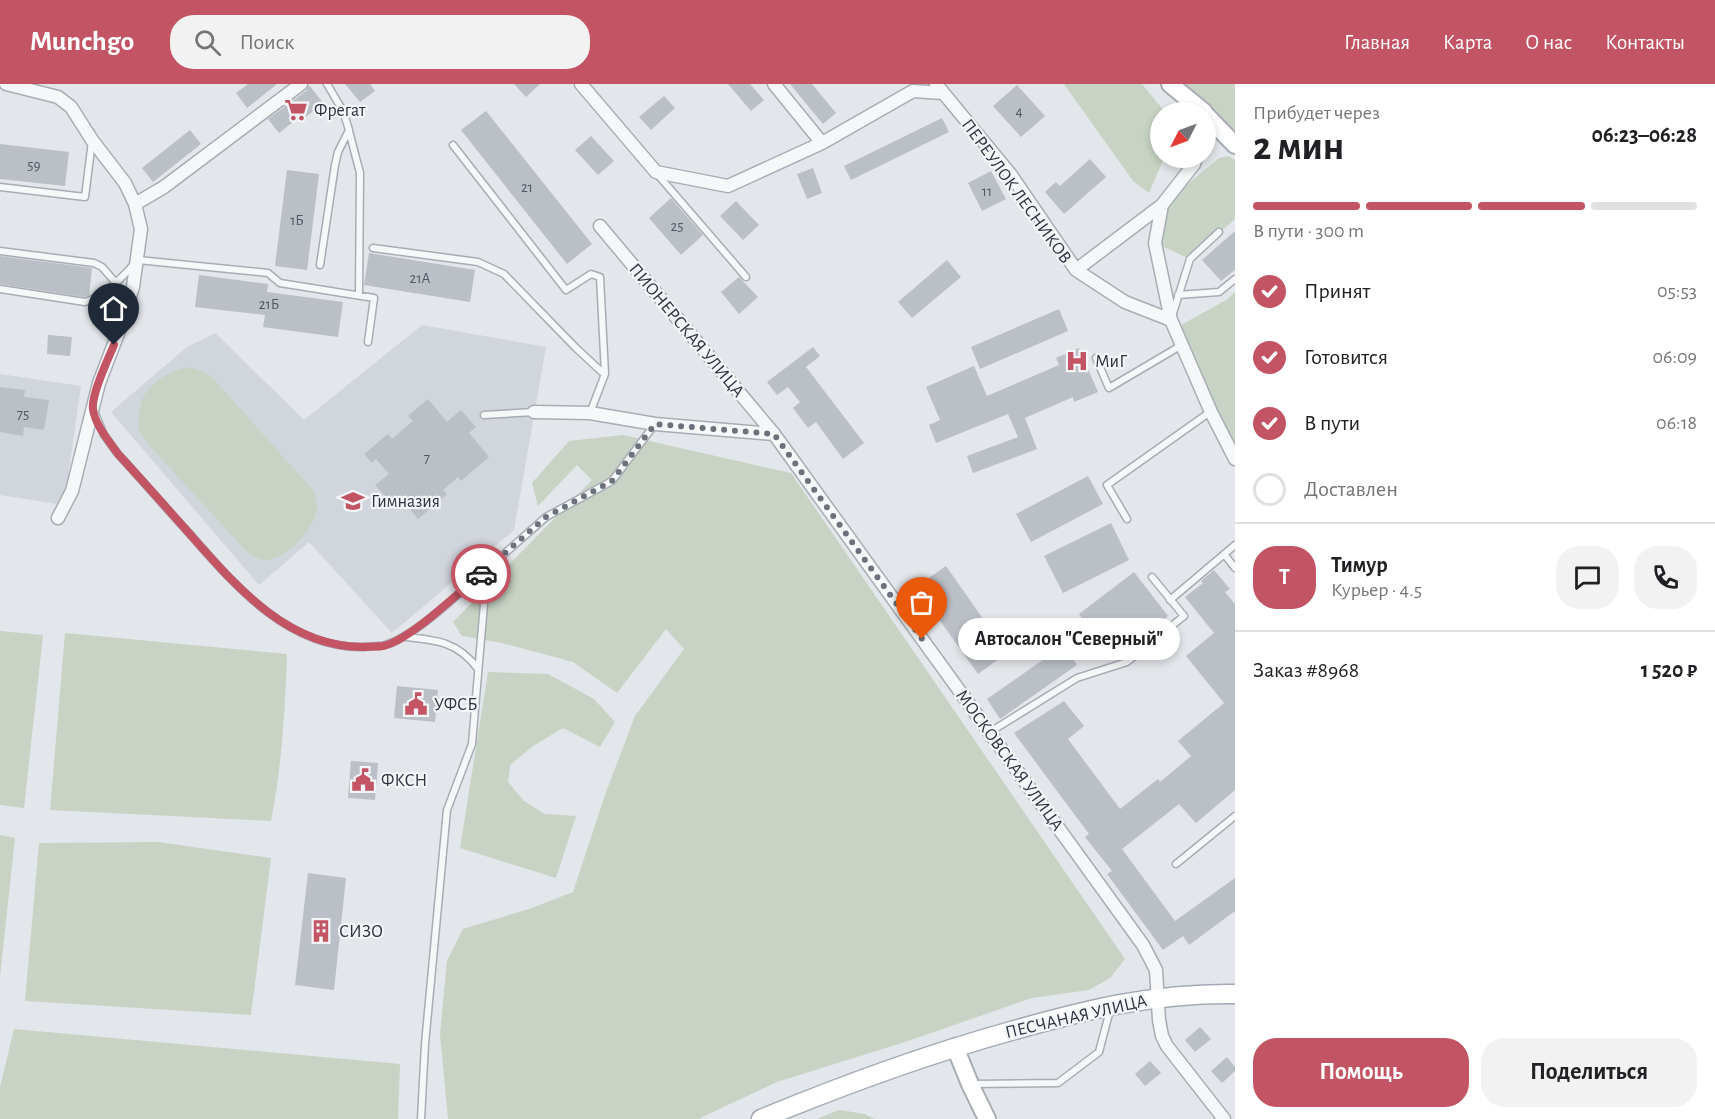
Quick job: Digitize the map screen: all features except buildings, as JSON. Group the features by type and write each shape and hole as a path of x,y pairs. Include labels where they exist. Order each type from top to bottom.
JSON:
{"main road":[{"path":"1170,84 1191,102"},
{"path":"1216,125 1235,145"},
{"name":"ПЕСЧАНАЯ УЛИЦА","path":"761,1119 837,1088 955,1047 1078,1012 1158,997 1201,993 1235,994"},
{"path":"955,1047 987,1119"}],"street":[{"path":"6,84 58,97 71,107 92,140 125,183 135,204 141,229 138,260 130,297 99,383 72,490 58,518"},
{"path":"135,204 164,187 301,84"},
{"path":"581,84 656,172 728,186 822,143 914,91 940,88"},
{"path":"774,84 822,143"},
{"name":"ПЕРЕУЛОК ЛЕСНИКОВ","path":"940,88 1011,176 1076,270 1125,302 1171,320"},
{"path":"1076,270 1162,205 1191,168"},
{"path":"1162,205 1155,243 1171,320 1211,412 1235,459"},
{"name":"ПИОНЕРСКАЯ УЛИЦА","path":"600,226 774,434"},
{"path":"534,412 590,413 655,424 774,434"},
{"name":"МОСКОВСКАЯ УЛИЦА","path":"774,434 1143,945 1156,970 1162,1036 1167,1046 1224,1119"}],"lane":[{"path":"327,84 343,111 360,173 358,295"},
{"path":"320,265 335,165 338,152 349,130"},
{"path":"0,187 85,197 92,140"},
{"path":"453,145 566,290 591,274 600,277 605,374 590,413"},
{"path":"656,172 746,277"},
{"path":"1171,320 1190,259 1219,232"},
{"path":"373,248 478,262 504,274 576,348 605,374"},
{"path":"0,251 94,263 102,267 116,283"},
{"path":"0,289 85,302 116,283 138,260 268,273 280,283 374,298 368,342"},
{"path":"1178,295 1219,292 1235,279"},
{"path":"1096,358 1109,388 1182,345"},
{"path":"93,408 104,435 118,454 230,580 260,608 289,626 325,643 347,647 383,646 406,637 546,517 612,481 655,424"},
{"path":"484,415 534,412"},
{"path":"1127,519 1107,485 1211,412"},
{"path":"1170,600 1235,545"},
{"path":"1224,554 1235,568"},
{"path":"421,1119 425,1044 447,810 472,744 487,569"},
{"path":"990,732 1077,678 1127,662 1184,616 1152,577"},
{"path":"406,637 440,640 469,657 478,669"},
{"path":"1176,864 1235,816"},
{"path":"970,1084 1058,1083 1099,1052 1112,1005"}],"shaded area":[{"name":"Гимназия","path":"422,325 546,347 514,530 392,633 309,542 259,585 111,412 187,347 215,333 304,420"},
{"path":"0,374 81,386 64,505 0,495"}],"green space":[{"path":"1064,84 1142,84 1157,102 1150,102 1150,168 1160,168 1149,193 1133,181"},
{"path":"1172,84 1235,84 1235,145 1216,127 1216,102 1191,102"},
{"path":"1228,156 1235,160 1235,219 1190,259 1155,243 1162,205 1207,168 1216,168 1216,160"},
{"path":"1235,292 1235,444 1218,412 1181,325 1226,300"},
{"path":"189,367 210,375 313,490 317,506 311,525 298,542 274,559 260,559 245,550 150,446 139,430 140,406 148,389 162,377"},
{"path":"623,435 791,473 1125,959 1110,978 1089,990 1032,998 908,1041 777,1082 698,1119 448,1119 440,1034 447,961 463,929 529,909 573,892 606,792 635,716 684,649 666,629 617,693 573,662 502,643 462,636 453,622 592,480 577,465 538,506 532,483 569,441"},
{"path":"0,631 43,635 24,808 0,805"},
{"path":"65,633 287,654 282,738 271,821 50,810"},
{"path":"488,672 548,674 594,699 615,722 600,747 563,728 533,746 510,765 508,782 524,801 545,814 576,816 556,878 460,848"},
{"path":"0,835 15,838 0,976"},
{"path":"158,842 271,858 251,1015 25,1001 39,843"},
{"path":"14,1029 400,1064 398,1119 0,1119 0,1087"},
{"path":"839,1110 865,1114 875,1119 817,1119"}],"way so far":[{"path":"481,574 546,517 612,481 655,424 774,434 922,639"}],"place":[{"name":"Фрегат","path":"296,110"},
{"name":"МиГ","path":"1077,361"},
{"name":"Гимназия","path":"353,501"},
{"name":"Автосалон \"Северный\"","path":"922,639"},
{"name":"УФСБ","path":"416,704"},
{"name":"ФКСН","path":"363,780"},
{"name":"СИЗО","path":"321,931"}],"route":[{"path":"114,345 99,383 93,408 104,435 118,454 230,580 260,608 289,626 325,643 347,647 383,646 406,637 481,574"}]}
